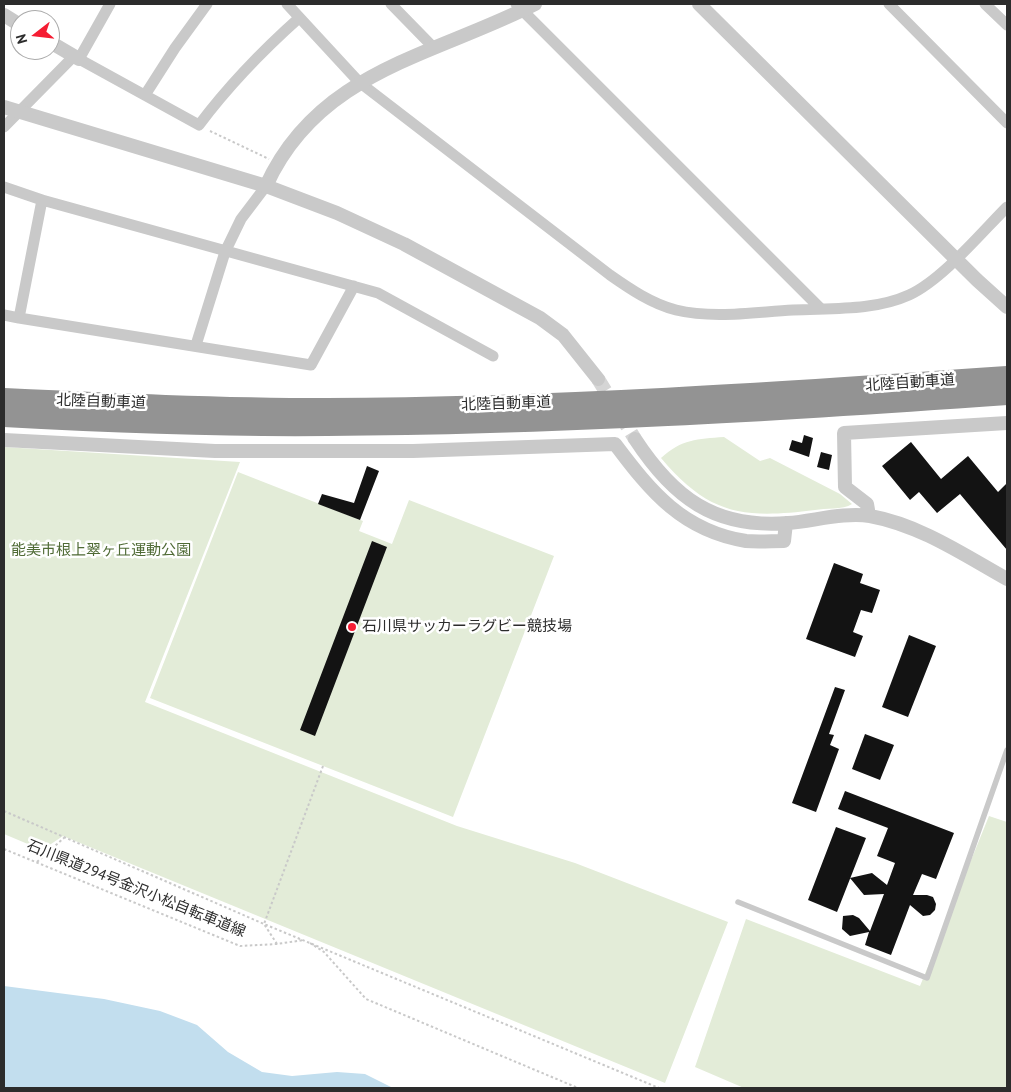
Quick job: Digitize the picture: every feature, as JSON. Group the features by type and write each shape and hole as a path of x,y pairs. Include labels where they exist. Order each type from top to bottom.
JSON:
{"highway":[{"name":"北陸自動車道","path":"4,398 204,406 326,408 447,406 633,399 1007,376"},
{"name":"北陸自動車道","path":"4,417 326,426 445,424 615,419 1007,395"}],"street":[{"path":"4,127 77,57 110,4"},
{"path":"145,95 175,48 208,4"},
{"path":"287,4 359,82 610,275 643,296 676,310 717,315 888,303 909,295 926,285 1007,207"},
{"path":"391,4 434,48"},
{"path":"196,345 225,252 241,219 266,186 277,162 301,130 332,101 359,82 519,7 535,4"},
{"path":"699,4 1007,307"},
{"path":"888,4 1007,123"},
{"path":"985,4 1007,25"},
{"path":"519,7 820,309"},
{"path":"60,48 199,125 224,90 299,18"},
{"path":"4,107 266,186 337,213 512,301 564,335 598,379"},
{"path":"4,187 42,200 225,252 378,293 493,356"},
{"path":"19,318 42,200"},
{"path":"4,315 311,365 354,286"},
{"path":"869,516 868,504 845,487 844,433 1007,423"},
{"path":"635,439 666,482 703,509 724,517 747,522 786,523 869,516 900,524 925,535 1007,579"},
{"path":"4,440 215,451 413,451 615,444 645,484 676,513 706,530 747,541 784,541 786,523"}],"lane":[{"path":"738,902 927,978 1007,750"}],"path":[{"path":"199,125 277,162"},
{"path":"264,924 323,766"},
{"path":"4,811 264,924 659,1088"},
{"path":"36,862 66,837"},
{"name":"石川県道294号金沢小松自転車道線","path":"4,848 240,946 305,940"},
{"path":"264,924 277,944"},
{"path":"305,940 324,952 366,999 578,1088"}],"green space":[{"path":"724,437 760,461 770,458 840,494 852,504 839,508 767,514 747,513 729,509 712,502 695,491 678,477 661,458 676,447 690,441"},
{"name":"能美市根上翠ヶ丘運動公園","path":"4,447 240,462 145,702 457,826 575,863 728,922 665,1083 63,836 42,850 4,834"},
{"name":"石川県サッカーラグビー競技場","path":"238,472 363,521 359,531 392,544 409,500 554,556 453,817 150,698"},
{"path":"989,816 1007,822 1007,1088 744,1088 695,1067 746,919 920,986"}],"water":[{"path":"4,986 104,999 160,1011 197,1025 228,1052 262,1072 292,1076 337,1072 365,1074 393,1088 4,1088"}],"building":[{"path":"804,435 813,438 809,457 789,450 792,440 802,443"},
{"path":"911,442 941,479 968,456 998,492 1007,483 1007,550 960,494 937,513 919,492 910,500 882,466"},
{"path":"821,452 832,455 829,470 817,467"},
{"path":"367,466 379,471 360,520 318,504 322,494 354,503"},
{"path":"372,541 387,547 315,736 300,730"},
{"path":"834,563 863,574 860,583 880,590 872,613 861,610 853,632 863,636 855,657 806,639"},
{"path":"909,635 936,646 908,717 882,707"},
{"path":"835,687 845,690 829,734 834,735 830,745 839,749 816,812 792,803"},
{"path":"865,734 894,745 880,780 852,769"},
{"path":"845,791 954,833 936,879 922,874 913,895 933,897 936,904 935,910 930,915 923,916 910,905 891,955 865,945 869,932 850,936 842,929 843,916 853,915 859,918 870,931 884,894 864,895 850,878 872,873 887,885 895,863 877,856 888,828 838,809"},
{"path":"836,827 866,838 837,912 808,900"}],"tunnel":[{"path":"598,379 635,439"}],"place":[{"name":"石川県サッカーラグビー競技場","path":"352,627"}]}
